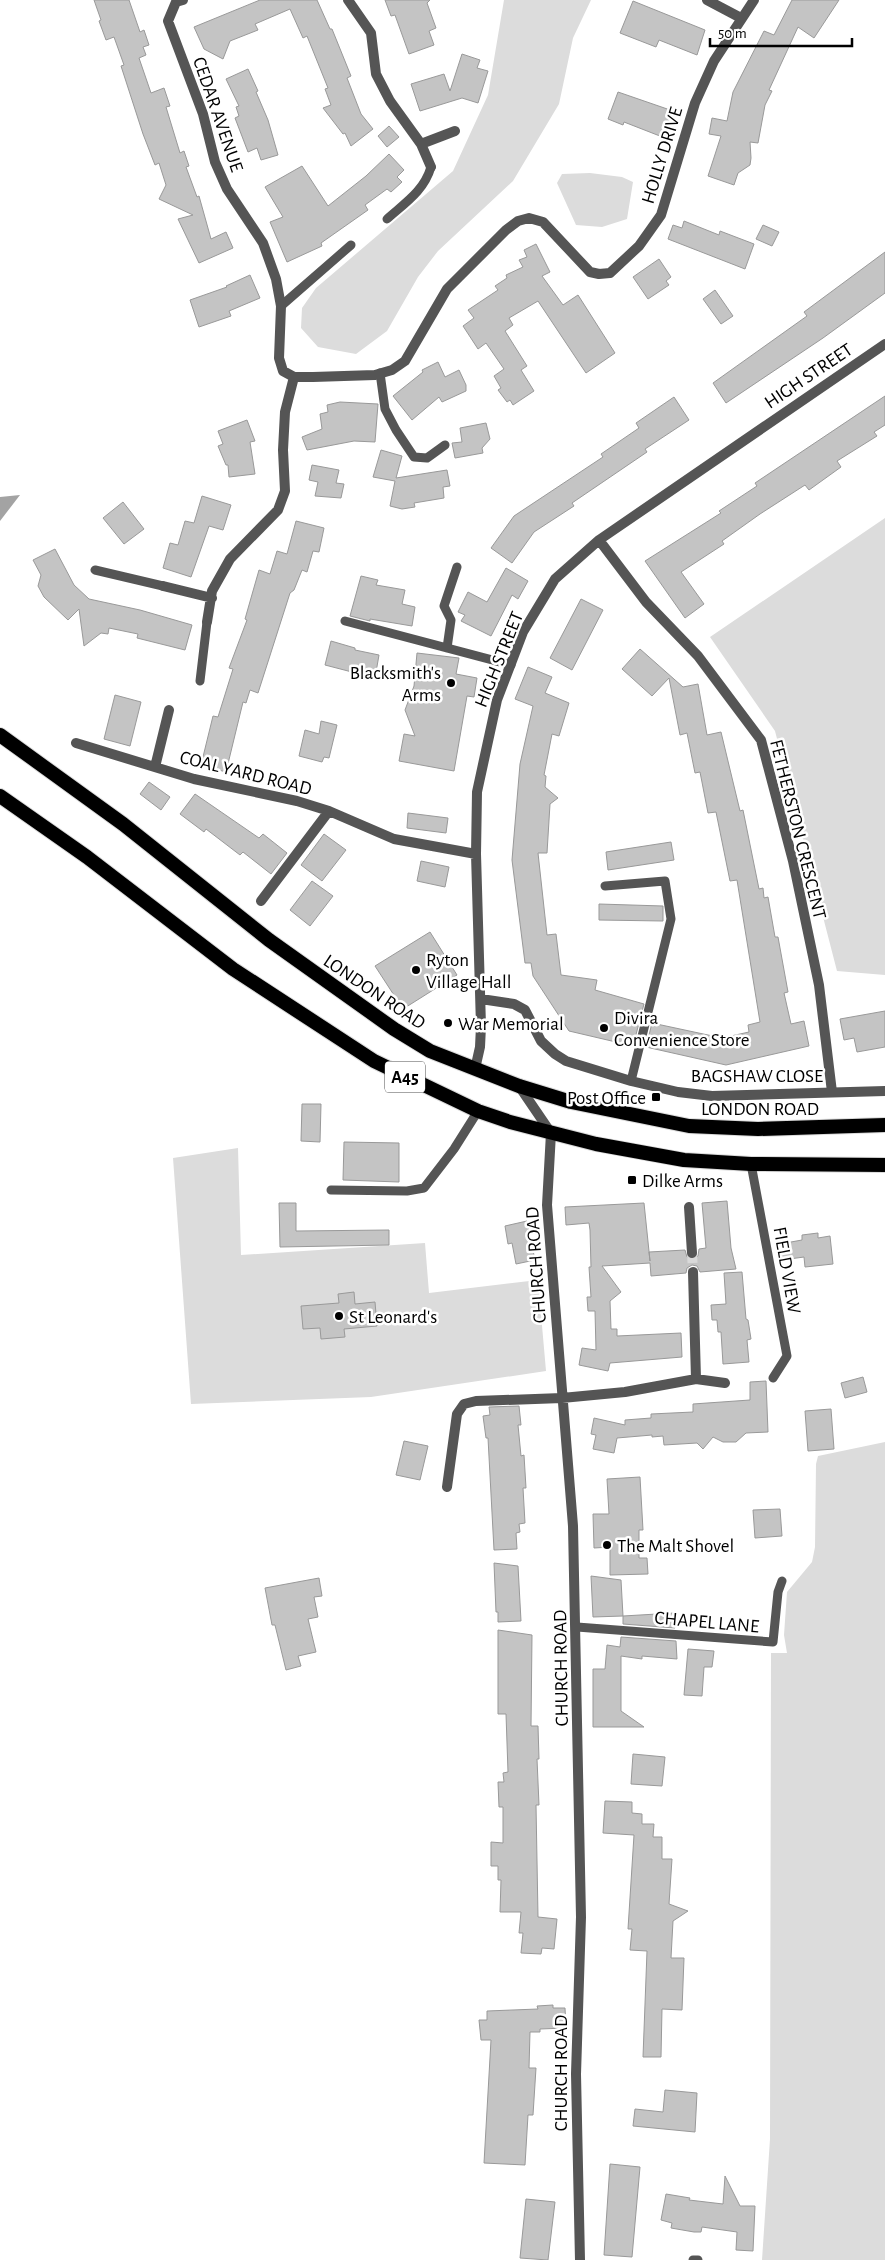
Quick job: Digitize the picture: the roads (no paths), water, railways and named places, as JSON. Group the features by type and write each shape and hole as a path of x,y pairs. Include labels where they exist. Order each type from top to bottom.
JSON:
{"highway":[{"name":"LONDON ROAD","path":"0,735 123,824 268,940 394,1029 430,1051 475,1070 570,1102 689,1126 758,1129 885,1125"},
{"name":"A45","path":"0,796 88,857 233,969 374,1061 478,1110 551,1133 644,1154 684,1160 751,1164 885,1165"}],"street":[{"name":"CEDAR AVENUE","path":"183,0 176,2 168,21 203,114 214,162 227,189 263,243 276,279 281,306 280,358 283,371 294,377"},
{"path":"348,0 371,33 376,74 390,101 421,144 431,167"},
{"path":"706,0 741,18"},
{"name":"HOLLY DRIVE","path":"294,377 380,373 392,370 405,361 447,289 506,230 518,221 529,218 543,222 590,272 599,274 610,273 639,246 661,215 696,103 714,61 754,0"},
{"path":"421,144 455,131"},
{"name":"HIGH STREET","path":"475,1070 480,1047 481,999 476,854 477,792 497,700 524,632 555,578 599,540 885,344"},
{"path":"207,622 212,592 230,559 278,510 285,491 283,450 285,412 294,377"},
{"name":"FETHERSTON CRESCENT","path":"599,540 646,602 698,656 761,740 793,861 817,977 832,1092"},
{"path":"163,586 212,598"},
{"name":"COAL YARD ROAD","path":"155,767 170,710"},
{"name":"COAL YARD ROAD","path":"76,743 216,784 297,801 329,810 394,840 476,854"},
{"name":"COAL YARD ROAD","path":"261,901 329,810"},
{"name":"BAGSHAW CLOSE","path":"481,999 514,1004 524,1010 541,1041 566,1061 631,1082 678,1092 712,1096 885,1091"},
{"path":"519,1086 551,1133"},
{"name":"CHURCH ROAD","path":"551,1133 548,1205 573,1526 577,1627 581,1917 576,2074 580,2260"},
{"path":"689,1207 692,1253"},
{"path":"693,1272 696,1379"},
{"path":"447,1487 457,1414 464,1404 476,1401 562,1398 625,1392 696,1379 725,1383"}],"lane":[{"path":"387,219 421,189 431,167"},
{"path":"281,306 351,245"},
{"path":"380,373 386,409 396,430 414,457 427,458 444,445"},
{"path":"447,648 451,620 444,606 457,567"},
{"path":"94,570 163,586"},
{"path":"345,621 510,665"},
{"path":"200,681 207,622"},
{"path":"605,886 665,881 671,919 631,1082"},
{"path":"331,1190 407,1191 424,1188 454,1149 478,1110"},
{"name":"FIELD VIEW","path":"751,1164 787,1356 772,1378"},
{"name":"CHAPEL LANE","path":"577,1627 774,1642 778,1592 782,1581"},
{"path":"693,2260 698,2260"}],"tunnel":[{"path":"692,1253 693,1272"}],"place":[{"name":"Blacksmith's Arms","path":"451,683"},
{"name":"Ryton Village Hall","path":"416,970"},
{"name":"War Memorial","path":"448,1023"},
{"name":"Divira Convenience Store","path":"604,1028"},
{"name":"Post Office","path":"656,1097"},
{"name":"Dilke Arms","path":"632,1180"},
{"name":"St Leonard's","path":"339,1316"},
{"name":"The Malt Shovel","path":"607,1545"}]}
